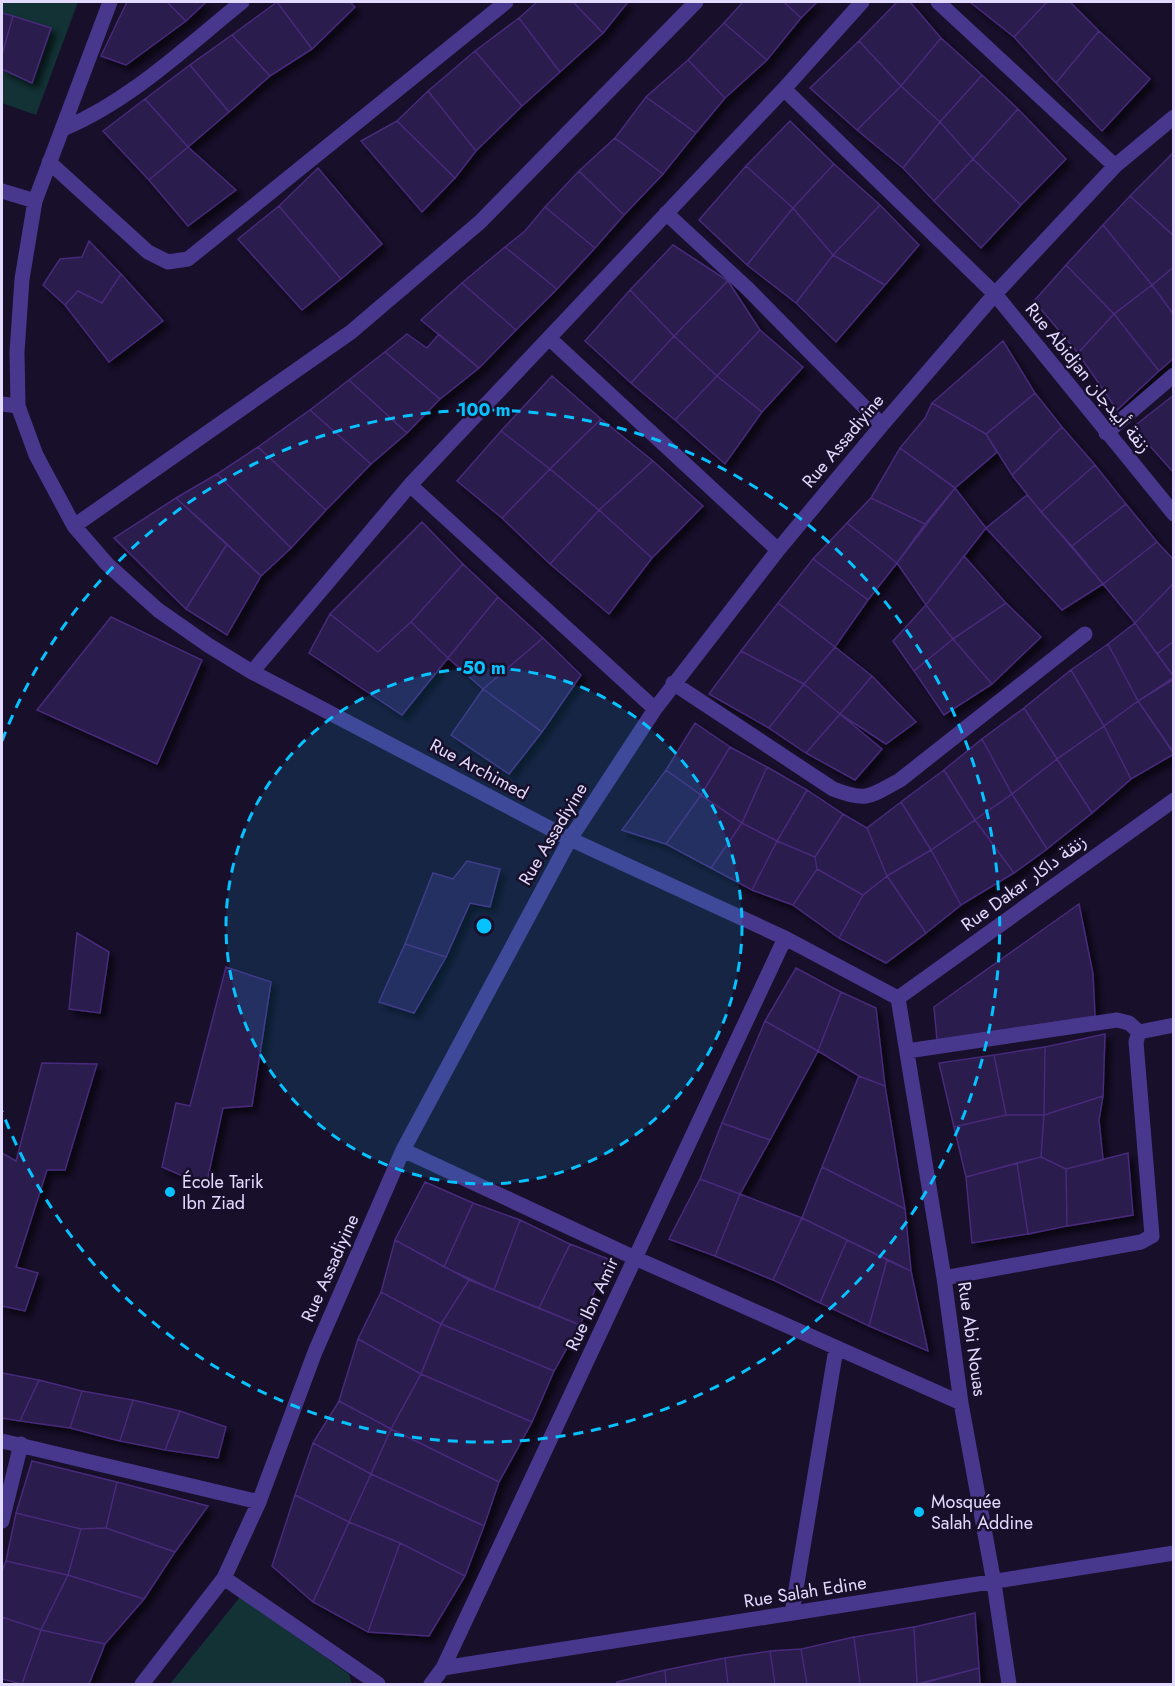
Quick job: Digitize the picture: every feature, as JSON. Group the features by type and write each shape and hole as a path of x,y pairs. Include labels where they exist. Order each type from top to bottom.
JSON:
{"street":[{"name":"Rue Archimed","path":"110,2 65,128 35,201 22,279 17,352 18,406 36,455 74,526 106,564 158,610 252,672 570,839 785,938 898,998"},
{"path":"65,128 94,115 146,79 242,2"},
{"path":"50,162 148,252 168,262 188,259 506,2"},
{"path":"74,526 351,332 480,222 696,2"},
{"path":"252,672 410,485 784,89 862,2"},
{"path":"938,2 1115,166"},
{"name":"Rue Abidjan زنقة أبيدجان","path":"784,89 995,294 1173,514"},
{"name":"Rue Assadiyine","path":"142,1684 224,1578 259,1502 315,1352 403,1150 570,839 655,709 778,550 995,294 1115,166 1173,117"},
{"path":"2,191 35,201"},
{"path":"666,213 748,289 882,425"},
{"path":"549,338 778,550"},
{"path":"1106,433 1173,375"},
{"path":"2,404 18,406"},
{"path":"410,485 655,709"},
{"path":"673,683 833,789 853,796 869,797 900,780 1085,634"},
{"name":"Rue Dakar زنقة داكار","path":"898,998 1173,800"},
{"name":"Rue Ibn Amir","path":"432,1684 443,1668 785,938"},
{"name":"Rue Abi Nouas","path":"898,998 944,1278 961,1403 994,1583 1009,1684"},
{"path":"907,1050 1117,1020 1129,1023 1139,1032"},
{"path":"1139,1032 1173,1025"},
{"path":"944,1278 1141,1242 1152,1236 1136,1042 1139,1032"},
{"path":"403,1150 635,1258 961,1403"},
{"path":"792,1613 836,1349"},
{"path":"2,1441 259,1502"},
{"path":"2,1521 21,1444"},
{"name":"Rue Salah Edine","path":"443,1668 1173,1553"},
{"path":"224,1578 378,1684"}],"green space":[{"path":"2,2 78,2 36,115 2,103"},
{"path":"240,1597 349,1674 352,1684 170,1684"}],"building":[{"path":"127,2 167,2 186,21 126,65 101,56"},
{"path":"167,2 206,2 186,21"},
{"path":"277,2 350,2 355,7 312,49"},
{"path":"277,2 312,49 270,76 232,35"},
{"path":"537,2 573,2 603,33 560,72 519,18"},
{"path":"573,2 628,2 603,33"},
{"path":"743,2 784,2 801,18 767,60 724,23"},
{"path":"784,2 817,2 801,18"},
{"path":"897,2 910,2 941,38 901,86 859,41"},
{"path":"970,2 1047,2 1014,37"},
{"path":"1047,2 1070,2 1099,31 1056,83 1014,37"},
{"path":"2,13 13,16 2,55"},
{"path":"13,16 51,28 32,83 2,69 2,55"},
{"path":"519,18 560,72 522,106 475,51"},
{"path":"724,23 767,60 725,98 688,60"},
{"path":"1099,31 1150,79 1102,131 1056,83"},
{"path":"232,35 270,76 229,112 190,65"},
{"path":"941,38 982,75 940,122 901,86"},
{"path":"859,41 901,86 857,130 810,88"},
{"path":"475,51 522,106 476,151 428,91"},
{"path":"688,60 725,98 696,133 646,97"},
{"path":"190,65 229,112 188,147 145,99"},
{"path":"982,75 1018,109 973,159 940,122"},
{"path":"901,86 940,122 903,168 857,130"},
{"path":"428,91 476,151 455,178 397,121"},
{"path":"646,97 696,133 663,174 615,138"},
{"path":"145,99 188,147 149,180 103,131"},
{"path":"1018,109 1066,159 1021,205 973,159"},
{"path":"397,121 455,178 422,212 361,141"},
{"path":"790,121 834,164 793,208 746,166"},
{"path":"940,122 973,159 934,201 903,168"},
{"path":"615,138 663,174 624,215 579,171"},
{"path":"188,147 236,190 188,226 149,180"},
{"path":"1174,152 1174,236 1130,196"},
{"path":"973,159 1021,205 981,248 934,201"},
{"path":"834,164 880,205 833,255 793,208"},
{"path":"746,166 793,208 747,265 699,220"},
{"path":"318,168 382,244 341,279 279,206"},
{"path":"579,171 624,215 595,248 545,207"},
{"path":"1130,196 1174,236 1174,267 1152,285 1103,225"},
{"path":"880,205 919,245 885,285 833,255"},
{"path":"279,206 341,279 302,310 238,239"},
{"path":"545,207 595,248 557,289 505,247 525,231"},
{"path":"793,208 833,255 796,303 747,265"},
{"path":"1103,225 1152,285 1114,314 1066,265"},
{"path":"89,241 121,274 102,303 78,291 65,305 43,285 60,259 82,257"},
{"path":"673,245 728,281 674,336 630,290"},
{"path":"505,247 557,289 516,330 462,283"},
{"path":"833,255 885,285 836,342 796,303"},
{"path":"1066,265 1114,314 1078,353 1034,301"},
{"path":"1174,267 1174,315 1152,285"},
{"path":"121,274 163,321 109,362 65,305 78,291 102,303"},
{"path":"728,281 760,330 717,376 674,336"},
{"path":"462,283 516,330 479,368 421,320"},
{"path":"1152,285 1174,315 1174,358 1159,371 1114,314"},
{"path":"630,290 674,336 631,383 585,341"},
{"path":"1114,314 1159,371 1117,410 1078,353"},
{"path":"760,330 803,367 762,412 717,376"},
{"path":"407,334 427,348 439,334 479,368 440,399 385,352"},
{"path":"674,336 717,376 675,420 631,383"},
{"path":"1003,341 1035,393 986,434 932,403"},
{"path":"385,352 440,399 407,433 349,380"},
{"path":"552,376 601,419 550,469 501,431"},
{"path":"717,376 762,412 725,464 675,420"},
{"path":"349,380 407,433 371,464 310,410"},
{"path":"1035,393 1062,427 1012,475 986,434"},
{"path":"1174,395 1174,473 1133,427"},
{"path":"932,403 986,434 997,452 955,488 900,448 925,418"},
{"path":"310,410 371,464 326,510 258,447"},
{"path":"601,419 653,461 599,510 550,469"},
{"path":"1062,427 1095,465 1041,512 1012,475"},
{"path":"501,431 550,469 502,518 457,481"},
{"path":"258,447 326,510 291,548 217,474"},
{"path":"900,448 955,488 925,524 871,498"},
{"path":"653,461 703,506 652,558 599,510"},
{"path":"1095,465 1126,504 1072,546 1041,512"},
{"path":"550,469 599,510 550,564 502,518"},
{"path":"217,474 291,548 261,576 176,498"},
{"path":"955,488 986,528 926,605 897,563"},
{"path":"1027,495 1103,584 1062,610 986,528"},
{"path":"176,498 227,544 186,609 114,538"},
{"path":"871,498 925,524 897,563 847,523"},
{"path":"1126,504 1157,542 1103,584 1072,546"},
{"path":"599,510 652,558 609,614 550,564"},
{"path":"422,522 463,564 411,622 378,652 330,614"},
{"path":"847,523 897,563 868,600 813,559"},
{"path":"1157,542 1174,560 1174,583 1135,623 1103,584"},
{"path":"227,544 261,576 227,635 186,609"},
{"path":"964,556 1006,603 953,639 926,605"},
{"path":"813,559 868,600 835,647 778,603"},
{"path":"463,564 498,597 448,658 411,622"},
{"path":"1174,583 1174,641 1157,654 1135,623"},
{"path":"498,597 543,638 483,689 448,658"},
{"path":"778,603 835,647 804,684 741,651"},
{"path":"1006,603 1041,637 992,684 953,639"},
{"path":"926,605 953,639 914,671 893,641"},
{"path":"330,614 378,652 411,622 448,658 402,715 309,653"},
{"path":"111,617 202,660 157,764 37,710"},
{"path":"1135,623 1174,677 1138,701 1108,644"},
{"path":"543,638 581,675 542,732 483,689"},
{"path":"953,639 992,684 944,715 914,671"},
{"path":"1174,641 1174,677 1157,654"},
{"path":"1108,644 1138,701 1104,726 1071,670"},
{"path":"835,647 872,676 840,714 804,684"},
{"path":"741,651 804,684 769,728 709,694"},
{"path":"1071,670 1104,726 1057,759 1024,708"},
{"path":"872,676 916,722 886,744 840,714"},
{"path":"1174,679 1174,753 1138,701"},
{"path":"804,684 840,714 806,753 769,728"},
{"path":"483,689 542,732 509,774 451,735"},
{"path":"1138,701 1174,754 1131,779 1104,726"},
{"path":"1024,708 1057,759 1012,794 982,739"},
{"path":"840,714 882,749 855,780 806,753"},
{"path":"695,723 730,747 701,795 666,770"},
{"path":"1104,726 1131,779 1092,813 1057,759"},
{"path":"982,739 1012,794 975,820 944,770"},
{"path":"730,747 767,767 742,823 701,795"},
{"path":"1057,759 1092,813 1047,849 1012,794"},
{"path":"767,767 807,790 777,841 742,823"},
{"path":"666,770 701,795 666,844 622,830"},
{"path":"944,770 975,820 931,850 901,802"},
{"path":"807,790 843,814 815,857 777,841"},
{"path":"1012,794 1047,849 1014,873 975,820"},
{"path":"701,795 742,823 711,868 666,844"},
{"path":"901,802 931,850 887,876 867,828"},
{"path":"843,814 867,828 887,876 863,895 817,869 815,857"},
{"path":"975,820 1014,873 961,905 931,850"},
{"path":"742,823 777,841 752,890 711,868"},
{"path":"777,841 815,857 817,869 793,905 752,890"},
{"path":"931,850 961,905 926,933 887,876"},
{"path":"467,861 500,869 490,907 470,903 446,957 405,944 433,873 453,879"},
{"path":"817,869 863,895 839,938 793,905"},
{"path":"887,876 926,933 886,963 839,938 863,895"},
{"path":"1079,904 1093,974 1095,1016 937,1040 934,1007"},
{"path":"77,933 109,952 100,1013 69,1009"},
{"path":"405,944 446,957 414,1013 379,1002"},
{"path":"226,967 271,982 252,1106 223,1108 206,1186 162,1167 176,1103 190,1106"},
{"path":"796,968 841,992 818,1051 765,1021"},
{"path":"841,992 876,1008 885,1086 859,1076 818,1051"},
{"path":"765,1021 818,1051 770,1140 722,1123"},
{"path":"1105,1034 1103,1096 1044,1115 1045,1047"},
{"path":"1045,1047 1044,1115 1006,1115 994,1055"},
{"path":"994,1055 1006,1115 954,1127 939,1063"},
{"path":"42,1063 97,1064 65,1170 47,1170 16,1267 38,1273 25,1311 2,1306 2,1153 16,1161"},
{"path":"859,1076 885,1086 905,1209 822,1167"},
{"path":"1103,1096 1099,1120 1103,1160 1066,1169 1041,1157 1044,1115"},
{"path":"1006,1115 1044,1115 1041,1157 966,1177 954,1127"},
{"path":"722,1123 770,1140 740,1194 700,1179"},
{"path":"1128,1153 1133,1215 1067,1226 1066,1169"},
{"path":"1041,1157 1066,1169 1067,1226 1028,1234 1017,1163"},
{"path":"1017,1163 1028,1234 972,1243 966,1177"},
{"path":"822,1167 905,1209 911,1271 802,1218"},
{"path":"700,1179 740,1194 715,1256 669,1239"},
{"path":"425,1182 473,1203 444,1267 395,1240"},
{"path":"740,1194 802,1218 773,1280 715,1256"},
{"path":"473,1203 520,1220 494,1290 444,1267"},
{"path":"802,1218 847,1240 820,1303 773,1280"},
{"path":"520,1220 570,1244 539,1308 494,1290"},
{"path":"395,1240 469,1280 441,1324 381,1292"},
{"path":"847,1240 887,1260 869,1326 820,1303"},
{"path":"570,1244 608,1259 580,1325 539,1308"},
{"path":"887,1260 911,1271 928,1351 869,1326"},
{"path":"469,1280 580,1325 554,1371 441,1324"},
{"path":"381,1292 441,1324 421,1374 358,1339"},
{"path":"441,1324 554,1371 532,1422 421,1374"},
{"path":"358,1339 421,1374 391,1429 339,1401"},
{"path":"2,1373 39,1380 20,1421 2,1418"},
{"path":"421,1374 532,1422 499,1482 391,1429"},
{"path":"39,1380 82,1391 70,1428 20,1421"},
{"path":"82,1391 133,1400 120,1441 70,1428"},
{"path":"133,1400 180,1411 165,1450 120,1441"},
{"path":"339,1401 391,1429 371,1474 313,1443"},
{"path":"180,1411 226,1427 218,1458 165,1450"},
{"path":"391,1429 499,1482 484,1526 371,1474"},
{"path":"313,1443 371,1474 349,1522 295,1495"},
{"path":"32,1461 117,1482 106,1528 81,1529 16,1513"},
{"path":"371,1474 484,1526 465,1576 400,1543 349,1522"},
{"path":"117,1482 208,1506 175,1552 106,1528"},
{"path":"295,1495 349,1522 313,1602 272,1566"},
{"path":"16,1513 81,1529 68,1575 6,1561"},
{"path":"349,1522 400,1543 368,1632 313,1602"},
{"path":"106,1528 175,1552 144,1599 68,1575 81,1529"},
{"path":"400,1543 465,1576 429,1636 368,1632"},
{"path":"6,1561 68,1575 41,1630 2,1617 2,1571"},
{"path":"68,1575 144,1599 105,1644 41,1630"},
{"path":"975,1613 979,1668 917,1684 914,1627"},
{"path":"2,1617 41,1630 22,1684 2,1679"},
{"path":"914,1627 917,1684 860,1684 854,1637"},
{"path":"41,1630 105,1644 89,1684 22,1684"},
{"path":"854,1637 860,1684 807,1684 801,1649"},
{"path":"801,1649 807,1684 775,1684 770,1651"},
{"path":"770,1651 775,1684 728,1684 725,1658"},
{"path":"725,1658 728,1684 666,1684 665,1670"},
{"path":"979,1668 980,1684 920,1684"},
{"path":"665,1670 666,1684 617,1684 617,1682"}],"place":[{"name":"École Tarik Ibn Ziad","path":"170,1192"},
{"name":"Mosquée Salah Addine","path":"919,1512"}]}
